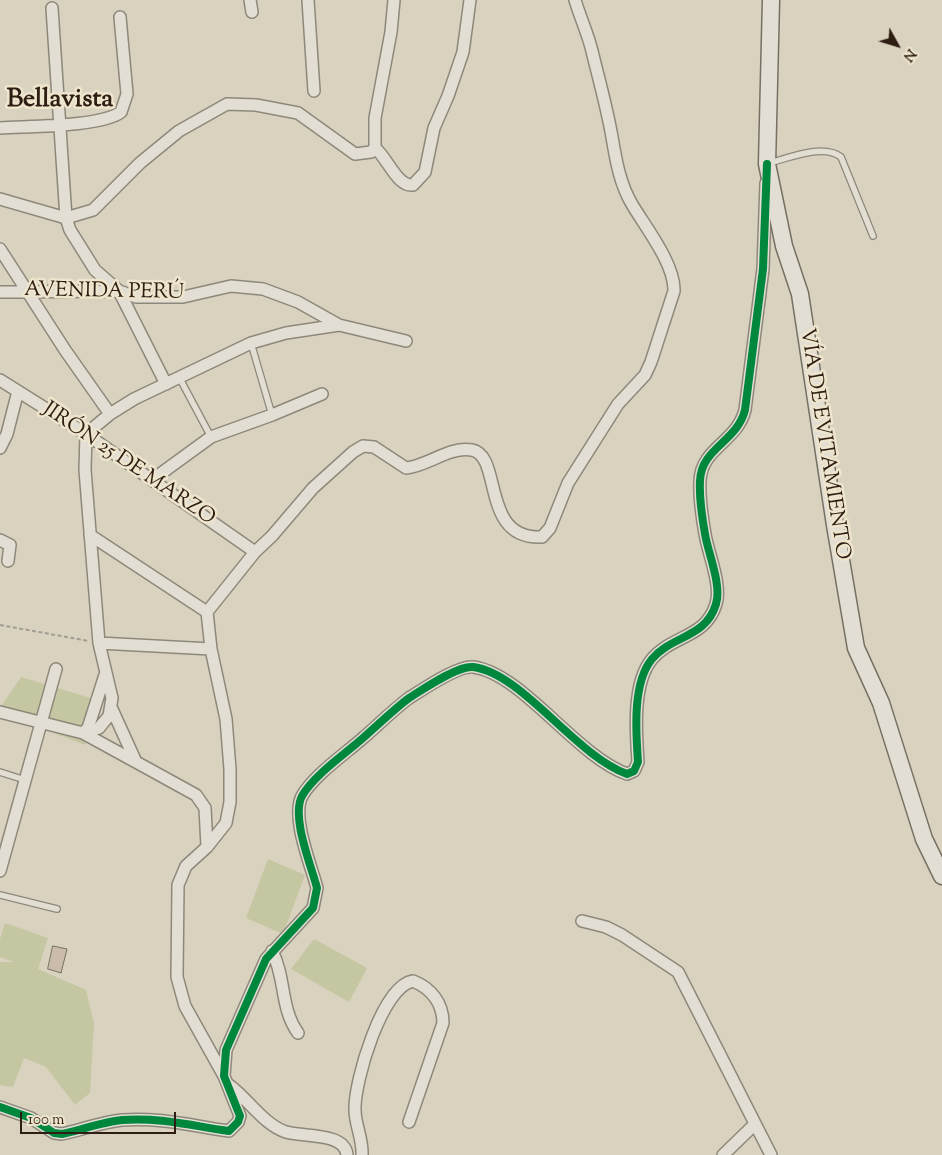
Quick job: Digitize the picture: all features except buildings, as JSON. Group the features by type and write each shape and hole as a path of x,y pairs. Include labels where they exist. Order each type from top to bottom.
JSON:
{"main road":[{"name":"VÍA DE EVITAMIENTO","path":"770,0 767,164 784,246 800,294 834,525 856,648 881,703 924,839 942,876"}],"street":[{"path":"250,0 252,12"},
{"path":"308,0 314,91"},
{"path":"0,199 66,218 93,210 140,163 179,131 227,104 256,106 298,113 355,154 371,152 375,148 375,118 391,32 394,0"},
{"path":"375,148 382,154 401,181 414,186 422,177 427,166 434,128 448,96 463,52 470,0"},
{"path":"0,1107 31,1118 54,1133 62,1134 120,1120 151,1119 229,1131 238,1122 240,1116 226,1080 185,1006 177,976 178,885 186,866 206,847 226,823 230,802 230,769 226,719 211,649 207,612 255,552 272,536 313,488 353,452 363,446 374,447 406,468 464,449 475,451 484,458 496,498 511,528 521,536 542,537 550,528 568,482 618,404 645,375 674,292 674,284 646,226 632,205 615,162 612,137 590,44 575,0"},
{"path":"52,8 66,218 70,230 95,270 119,291 166,384"},
{"path":"0,128 61,124 110,118 124,108 127,94 120,16"},
{"path":"347,1155 340,1143 329,1137 296,1134 275,1127 226,1080 226,1050 266,959 313,908 316,897 317,888 301,831 299,811 302,796 315,780 408,699 460,669 472,667 504,678 565,731 617,770 627,774 634,770 638,762 637,699 639,688 650,661 663,650 710,620 717,602 712,558 705,535 700,480 705,461 738,429 745,410 763,269 767,164"},
{"path":"0,249 110,414"},
{"name":"AVENIDA PERÚ","path":"0,292 119,291 136,297 183,297 231,286 263,289 298,302 339,325 406,341"},
{"path":"83,733 98,728 109,716 112,707 112,698 98,643 84,470 86,434 110,414 179,377 251,343 286,333 339,325"},
{"name":"JIRÓN 25 DE MARZO","path":"0,380 86,434 255,552"},
{"path":"0,448 3,433 18,391"},
{"path":"152,480 211,437 272,415 322,394"},
{"path":"90,535 207,612"},
{"path":"0,540 10,545 8,561"},
{"path":"98,643 211,649"},
{"path":"0,871 5,834 25,780 56,669"},
{"path":"83,733 88,728 105,675"},
{"path":"112,707 136,762"},
{"path":"0,712 83,733 200,799 205,808 206,847"},
{"path":"582,921 622,935 678,972 707,1025 754,1125 771,1155"},
{"path":"272,951 279,964 284,1005 291,1024 298,1033"},
{"path":"362,1155 355,1114 358,1085 385,1007 404,984 413,981 425,987 435,996 441,1010 443,1023 409,1122"},
{"path":"723,1155 754,1125"}],"lane":[{"path":"767,164 818,152 837,154 841,157 873,236"},
{"path":"251,343 272,415"},
{"path":"179,377 211,437"},
{"path":"0,772 25,780"},
{"path":"0,895 57,909"}],"path":[{"path":"0,625 98,643"}],"green space":[{"path":"21,677 97,700 85,745 0,712 0,708"},
{"path":"268,859 305,875 283,934 246,918"},
{"path":"5,923 48,938 38,969 86,990 94,1023 90,1093 75,1105 46,1067 24,1058 13,1087 0,1085 0,962 14,962 0,957 0,939"},
{"path":"314,939 367,968 349,1002 291,969"}],"cycle path":[{"path":"0,1107 31,1118 54,1133 62,1134 107,1122 136,1119 229,1131 238,1122 240,1116 224,1076 226,1050 266,959 313,908 317,888 300,828 299,805 302,796 314,780 397,707 440,679 466,667 473,667 492,673 511,684 530,699 588,751 627,774 634,771 638,762 636,723 638,694 646,669 660,651 705,624 716,604 717,588 703,521 700,481 706,460 735,430 745,410 763,269 767,164"}],"district":[{"name":"Bellavista","path":"60,102"}]}
